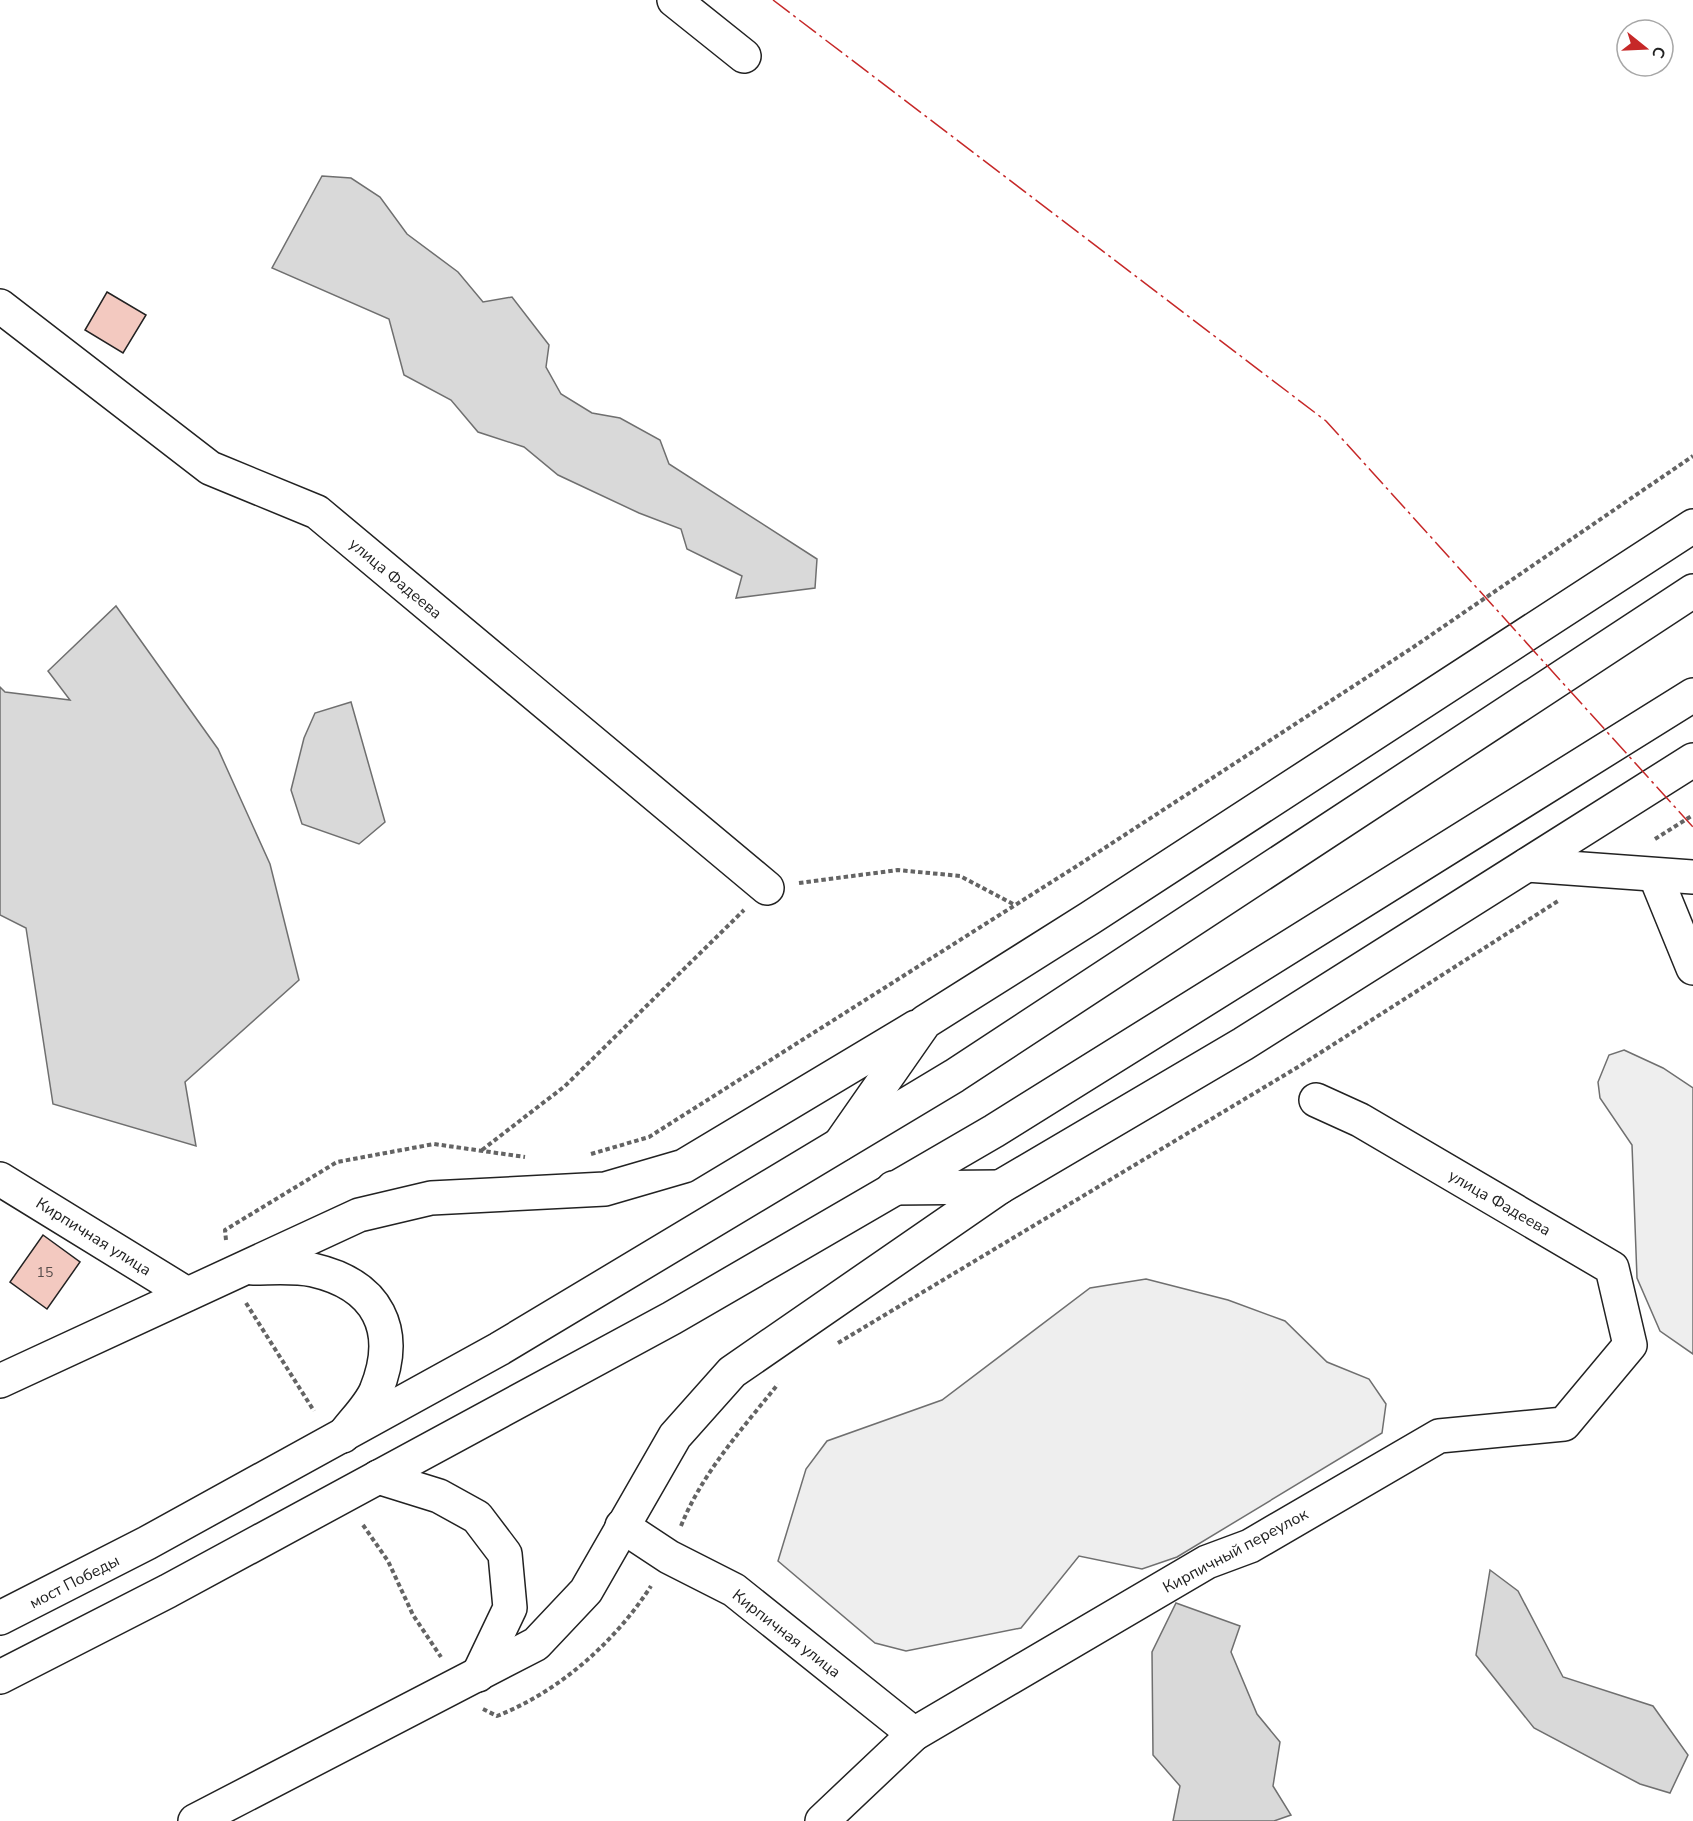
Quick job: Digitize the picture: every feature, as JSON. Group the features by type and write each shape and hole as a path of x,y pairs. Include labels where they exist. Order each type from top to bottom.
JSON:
{"street":[{"path":"674,0 744,56"},
{"name":"улица Фадеева","path":"0,306 210,468 317,512 767,888"},
{"path":"0,1381 358,1215 431,1198 604,1189 684,1166 925,1022 1101,911 1693,526"},
{"name":"мост Победы","path":"0,1618 147,1544 499,1349 964,1070 1693,591"},
{"path":"0,1677 168,1591 672,1318 994,1131 1693,695"},
{"path":"195,1821 536,1644 585,1591 675,1436 732,1372 1000,1187 1243,1044 1693,760"},
{"path":"1527,865 1693,877"},
{"path":"1655,875 1693,968"},
{"path":"840,1144 925,1022"},
{"name":"улица Фадеева","path":"1316,1100 1360,1120 1612,1268 1629,1345"},
{"name":"Кирпичная улица","path":"0,1179 187,1294"},
{"path":"894,1188 1000,1187"},
{"path":"239,1272 312,1270 356,1286 383,1318 386,1356 375,1393 343,1436"},
{"name":"Кирпичный переулок","path":"822,1821 914,1734 1207,1562 1250,1546 1439,1436 1564,1424 1629,1345"},
{"path":"378,1477 439,1496 477,1517 505,1554 510,1608 470,1680"},
{"name":"Кирпичная улица","path":"622,1526 669,1557 734,1590 914,1734"}],"path":[{"path":"584,1156 649,1137 1015,905 1412,648 1693,456"},
{"path":"1653,840 1693,815"},
{"path":"482,1151 565,1086 767,888 898,870 960,876 1015,905"},
{"path":"837,1344 1298,1068 1604,872"},
{"path":"314,1411 239,1272 225,1230 337,1162 434,1144 528,1157"},
{"path":"362,1524 388,1560 413,1615 470,1680 474,1704 497,1716 515,1708 569,1675 629,1619 669,1557 690,1502 742,1429 785,1375"}],"shaded area":[{"path":"322,176 351,178 380,197 407,234 458,272 483,302 512,297 549,345 546,367 561,394 592,413 620,418 660,440 669,464 817,559 815,588 736,598 742,576 687,549 681,529 639,513 558,475 524,447 478,432 451,400 404,375 389,319 272,268"},
{"path":"116,606 218,749 270,864 299,980 185,1082 196,1146 53,1104 26,928 0,915 0,687 5,692 70,700 48,671"},
{"path":"351,702 385,822 359,844 302,824 291,790 304,738 315,713"},
{"path":"1624,1050 1663,1068 1693,1088 1693,1354 1660,1331 1637,1278 1632,1145 1600,1098 1598,1082 1609,1055"},
{"path":"1146,1279 1228,1300 1285,1321 1327,1362 1369,1379 1386,1404 1382,1433 1177,1557 1142,1569 1079,1556 1021,1628 906,1651 875,1643 778,1561 806,1469 827,1441 942,1400 1090,1288"},
{"path":"1490,1570 1518,1591 1563,1677 1653,1706 1688,1755 1670,1793 1640,1784 1534,1728 1476,1655"},
{"path":"1176,1603 1240,1626 1231,1652 1257,1714 1280,1742 1273,1786 1291,1815 1274,1821 1173,1821 1180,1786 1153,1755 1152,1652"}],"building":[{"path":"107,292 146,315 123,353 85,330"},
{"path":"43,1235 80,1262 47,1309 10,1282"}],"power":[{"path":"773,0 1326,421 1693,827"}]}
